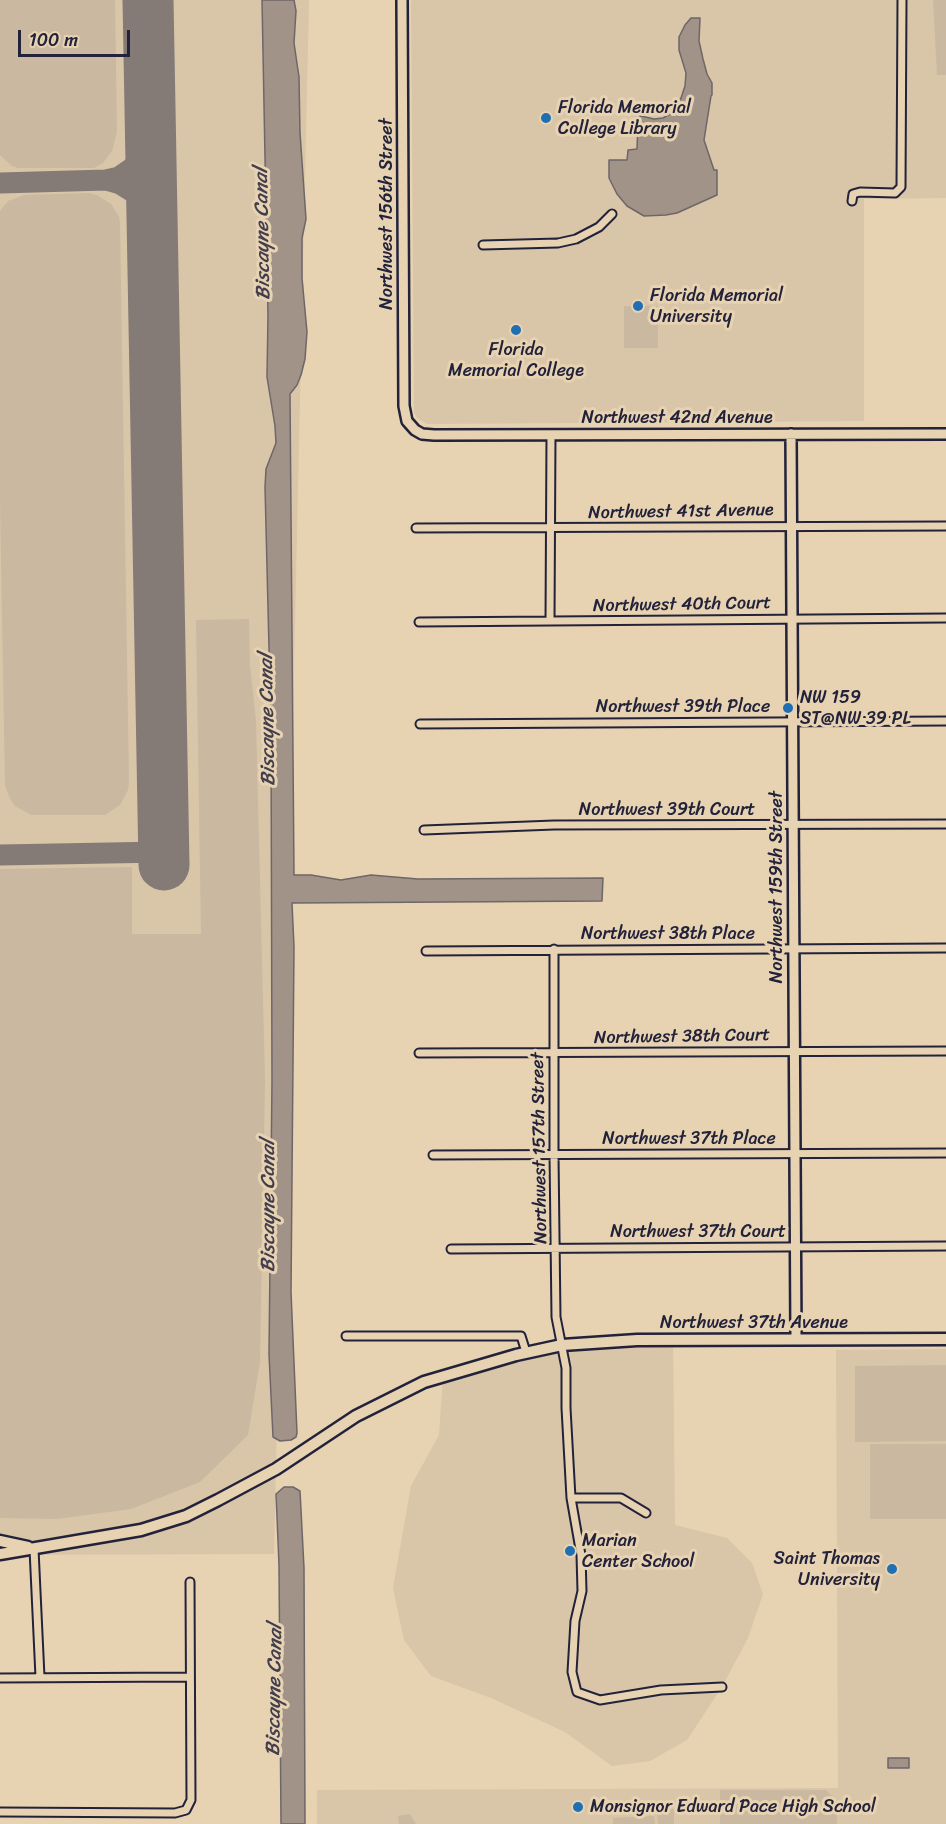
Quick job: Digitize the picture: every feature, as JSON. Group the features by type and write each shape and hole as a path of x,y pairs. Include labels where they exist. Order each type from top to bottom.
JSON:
{"main road":[{"name":"Northwest 37th Avenue","path":"0,1554 141,1530 186,1516 276,1469 356,1416 424,1382 526,1352 562,1345 636,1340 946,1339"},
{"path":"0,1541 34,1549"}],"street":[{"name":"Northwest 156th Street","path":"402,0 404,406 410,426"},
{"path":"852,201 853,194 860,192 895,193 901,187 902,0"},
{"path":"483,245 558,243 576,239 599,227 612,214"},
{"name":"Northwest 42nd Avenue","path":"410,426 419,433 430,435 946,434"},
{"name":"Northwest 159th Street","path":"791,434 796,1339"},
{"path":"550,621 551,435"},
{"name":"Northwest 41st Avenue","path":"416,528 946,526"},
{"name":"Northwest 40th Court","path":"419,622 946,618"},
{"name":"Northwest 39th Place","path":"420,724 946,721"},
{"name":"Northwest 39th Court","path":"424,830 554,825 946,824"},
{"name":"Northwest 38th Place","path":"426,951 946,948"},
{"name":"Northwest 157th Street","path":"554,950 556,1317 566,1368 571,1498 581,1555 582,1591 575,1621 572,1672 577,1692 600,1700 661,1689 722,1687"},
{"name":"Northwest 38th Court","path":"419,1053 946,1051"},
{"name":"Northwest 37th Place","path":"433,1155 946,1154"},
{"name":"Northwest 37th Court","path":"451,1249 946,1246"},
{"path":"346,1336 521,1336 526,1352"},
{"path":"571,1498 621,1498 646,1513"},
{"path":"34,1549 40,1677"},
{"path":"0,1812 175,1813 186,1810 191,1800 190,1582"},
{"path":"0,1678 190,1677"}],"shaded area":[{"path":"0,0 309,0 274,1554 0,1555"},
{"path":"0,0 115,0 117,132 112,151 103,163 94,168 18,168 12,166 0,155"},
{"path":"262,0 294,0 296,11 294,43 299,77 306,219 302,238 302,278 307,332 305,359 297,385 290,394 294,875 341,880 371,875 418,879 603,878 602,901 292,903 294,947 291,1292 297,1433 296,1437 291,1440 280,1441 273,1437 269,1354 272,1081 271,728 265,487 266,469 276,443 267,377 268,315"},
{"name":"Florida Memorial University","path":"411,0 946,0 946,198 864,199 864,421 427,424 417,418 414,412"},
{"path":"933,0 946,0 946,75 937,75"},
{"path":"691,18 700,18 699,41 707,74 712,83 704,140 714,170 717,170 717,195 677,213 644,216 627,206 617,194 609,178 609,160 627,160 628,150 637,149 638,122 636,122 636,117 663,118 670,114 681,98 686,73 679,50 679,37"},
{"path":"89,193 111,204 120,223 129,782 128,790 120,805 105,815 31,815 15,806 5,785 0,502 0,211 8,201 24,195"},
{"path":"624,306 658,306 658,348 624,348"},
{"path":"249,619 250,665 256,721 265,1080 260,1362 248,1435 200,1482 131,1509 57,1519 0,1518 0,869 132,867 132,934 201,934 196,620"},
{"name":"Marian Center School","path":"673,1339 675,1525 727,1538 752,1563 763,1594 748,1638 722,1687 687,1740 650,1761 612,1766 565,1732 491,1698 431,1676 404,1640 393,1588 411,1486 439,1435 443,1377 516,1355"},
{"name":"Saint Thomas University","path":"946,1349 946,1824 317,1824 317,1790 838,1788 836,1350"},
{"path":"946,1365 946,1441 855,1442 855,1366"},
{"path":"870,1444 946,1444 946,1519 870,1519"},
{"path":"284,1487 293,1487 300,1491 304,1568 305,1824 281,1824 279,1565 276,1494"},
{"path":"888,1758 909,1758 909,1768 888,1768"},
{"path":"720,1790 826,1790 837,1801 837,1824 720,1824"},
{"path":"674,1809 674,1824 658,1824 657,1810"},
{"path":"410,1814 416,1824 399,1824 398,1816"},
{"path":"654,1816 655,1824 613,1824 613,1818"}],"taxiway":[{"path":"106,180 119,177 132,168 151,140"},
{"path":"0,183 106,180 120,184 133,192 143,203 153,224"},
{"path":"0,855 164,852"}],"runway":[{"path":"148,0 164,865"}],"place":[{"name":"Florida Memorial College Library","path":"546,118"},
{"name":"Florida Memorial University","path":"638,306"},
{"name":"Florida Memorial College","path":"516,330"},
{"name":"NW 159 ST@NW 39 PL","path":"788,708"},
{"name":"Marian Center School","path":"570,1551"},
{"name":"Saint Thomas University","path":"892,1569"},
{"name":"Monsignor Edward Pace High School","path":"578,1807"}],"water label":[{"name":"Biscayne Canal","path":"263,234"},
{"name":"Biscayne Canal","path":"268,720"},
{"name":"Biscayne Canal","path":"269,1206"},
{"name":"Biscayne Canal","path":"275,1690"}]}
